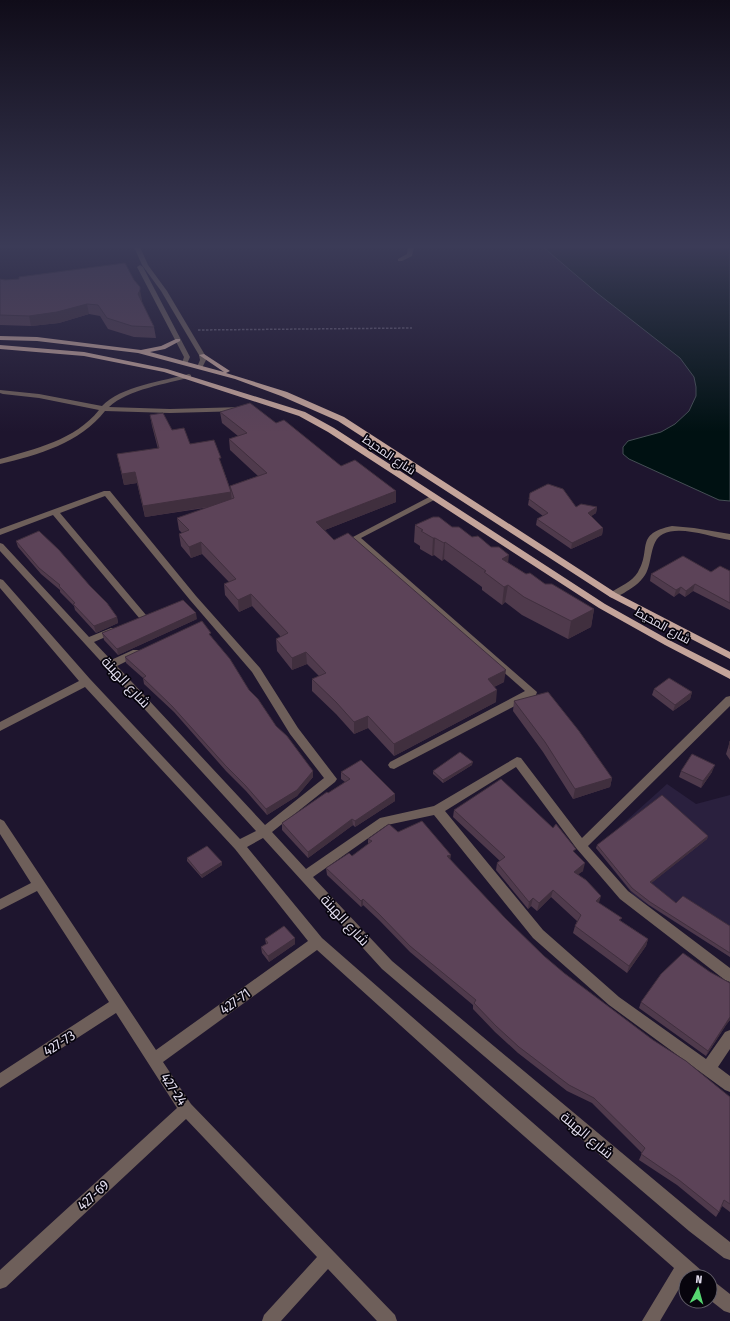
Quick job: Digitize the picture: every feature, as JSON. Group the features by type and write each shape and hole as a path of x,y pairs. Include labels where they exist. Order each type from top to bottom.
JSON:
{"main road":[{"name":"شارع المحيط","path":"0,338 72,343 138,351 173,360 188,372"},
{"path":"138,351 163,348 178,340"},
{"name":"شارع المحيط","path":"0,347 84,354 162,369 188,372 302,414 331,430 602,606 668,643 730,675"},
{"path":"202,355 237,378"},
{"path":"162,369 171,366 173,360"},
{"name":"شارع المحيط","path":"188,372 200,367 237,378 284,394 341,419 613,595 730,656"},
{"path":"188,372 200,373 212,371"}],"street":[{"path":"0,462 29,453 72,436 96,420 104,409 113,401 188,372 187,357 161,309"},
{"path":"175,309 202,355 203,360 200,367"},
{"path":"3,392 39,396 104,409 170,411 243,408"},
{"path":"0,532 107,493 193,598 256,670 294,731 331,779 264,832 239,846"},
{"path":"394,765 532,692 355,538 434,498"},
{"path":"55,512 147,616 133,622"},
{"path":"613,595 640,576 643,571 650,539 662,530 682,528 730,537"},
{"name":"شارع الهبنة","path":"0,546 386,965 694,1225 730,1252"},
{"path":"0,582 86,682 239,846 317,942 488,1095 687,1269"},
{"path":"180,603 193,598"},
{"path":"200,623 211,618"},
{"path":"88,641 120,627"},
{"path":"110,664 144,649"},
{"path":"0,727 86,682"},
{"path":"580,846 730,700"},
{"path":"305,876 384,821 437,810 517,761 580,846 624,896 730,976"},
{"path":"437,810 538,934 614,1001 730,1085"},
{"name":"427-24","path":"0,824 186,1109 389,1321"},
{"path":"0,905 40,884"},
{"name":"427-71","path":"154,1060 317,942"},
{"name":"427-73","path":"0,1081 118,1004"},
{"path":"708,1069 730,1037"},
{"name":"427-69","path":"0,1281 186,1109"},
{"path":"270,1321 328,1257"},
{"path":"650,1321 678,1287"},
{"path":"718,1295 730,1305"}],"path":[{"path":"188,330 412,328"}],"shaded area":[{"path":"617,309 730,309 730,501 719,500 629,459 623,454 623,447 628,441 661,432 675,424 689,411 696,396 696,387 694,377 680,358"},
{"path":"667,784 696,804 730,795 730,957 634,896 596,848"}],"building":[{"path":"0,309 70,309 29,316 0,315"},
{"path":"101,309 145,309 154,327 132,326 107,318"},
{"path":"250,403 276,423 284,420 341,466 355,460 396,491 316,522 334,540 348,533 506,670 488,679 497,690 394,744 368,716 354,722 312,679 326,673 306,652 292,658 276,639 288,633 251,594 238,600 224,584 236,579 201,542 189,547 179,534 189,530 177,518 234,498 230,486 267,473 229,439 247,433 220,412"},
{"path":"163,413 172,430 184,428 190,444 214,440 231,492 143,506 135,472 122,474 117,454 159,448 150,415"},
{"path":"548,484 563,489 576,507 581,504 597,507 588,513 603,528 572,543 537,519 548,513 529,499 530,493"},
{"path":"433,517 439,517 452,527 459,527 472,537 478,536 491,547 499,547 509,555 502,559 526,574 530,573 545,584 552,584 594,609 571,621 524,597 508,585 504,587 484,572 486,571 445,542 444,543 433,538 421,531 423,530 415,525"},
{"path":"39,531 59,550 107,603 117,617 94,626 73,604 75,603 59,586 60,585 39,568 16,541"},
{"path":"683,556 711,572 720,566 730,571 730,603 695,584 686,591 681,587 676,590 651,574"},
{"path":"183,600 196,613 117,649 102,633"},
{"path":"202,621 211,633 209,634 230,659 249,690 258,699 276,726 287,736 313,771 297,790 266,809 172,706 143,678 146,676 125,657"},
{"path":"669,678 692,692 675,705 654,689"},
{"path":"548,692 579,731 612,778 575,789 545,742 514,701"},
{"path":"460,752 473,762 443,780 433,771"},
{"path":"692,754 715,765 703,781 681,771"},
{"path":"361,760 395,794 355,821 352,819 308,852 282,823 327,792 328,793 350,779 341,772"},
{"path":"501,779 553,828 556,824 576,849 573,851 585,863 574,872 586,880 601,896 596,901 622,918 619,920 648,939 629,966 575,926 581,915 553,890 539,903 533,898 529,902 497,863 505,857 454,810"},
{"path":"662,795 708,836 650,882 676,903 683,896 730,926 730,953 650,902 632,888 597,845"},
{"path":"422,821 451,855 447,856 505,918 544,956 564,973 653,1040 686,1061 730,1097 730,1204 724,1200 719,1212 679,1180 641,1154 645,1148 594,1098 569,1085 519,1047 474,1003 476,1000 410,946 363,899 361,901 326,868 349,853 352,856 372,841 368,839 389,824 398,832"},
{"path":"207,846 222,862 201,875 187,858"},
{"path":"284,926 295,938 268,956 261,947 268,943 265,939"},
{"path":"683,953 710,972 730,983 730,1017 708,1051 641,1002 661,974"}]}
